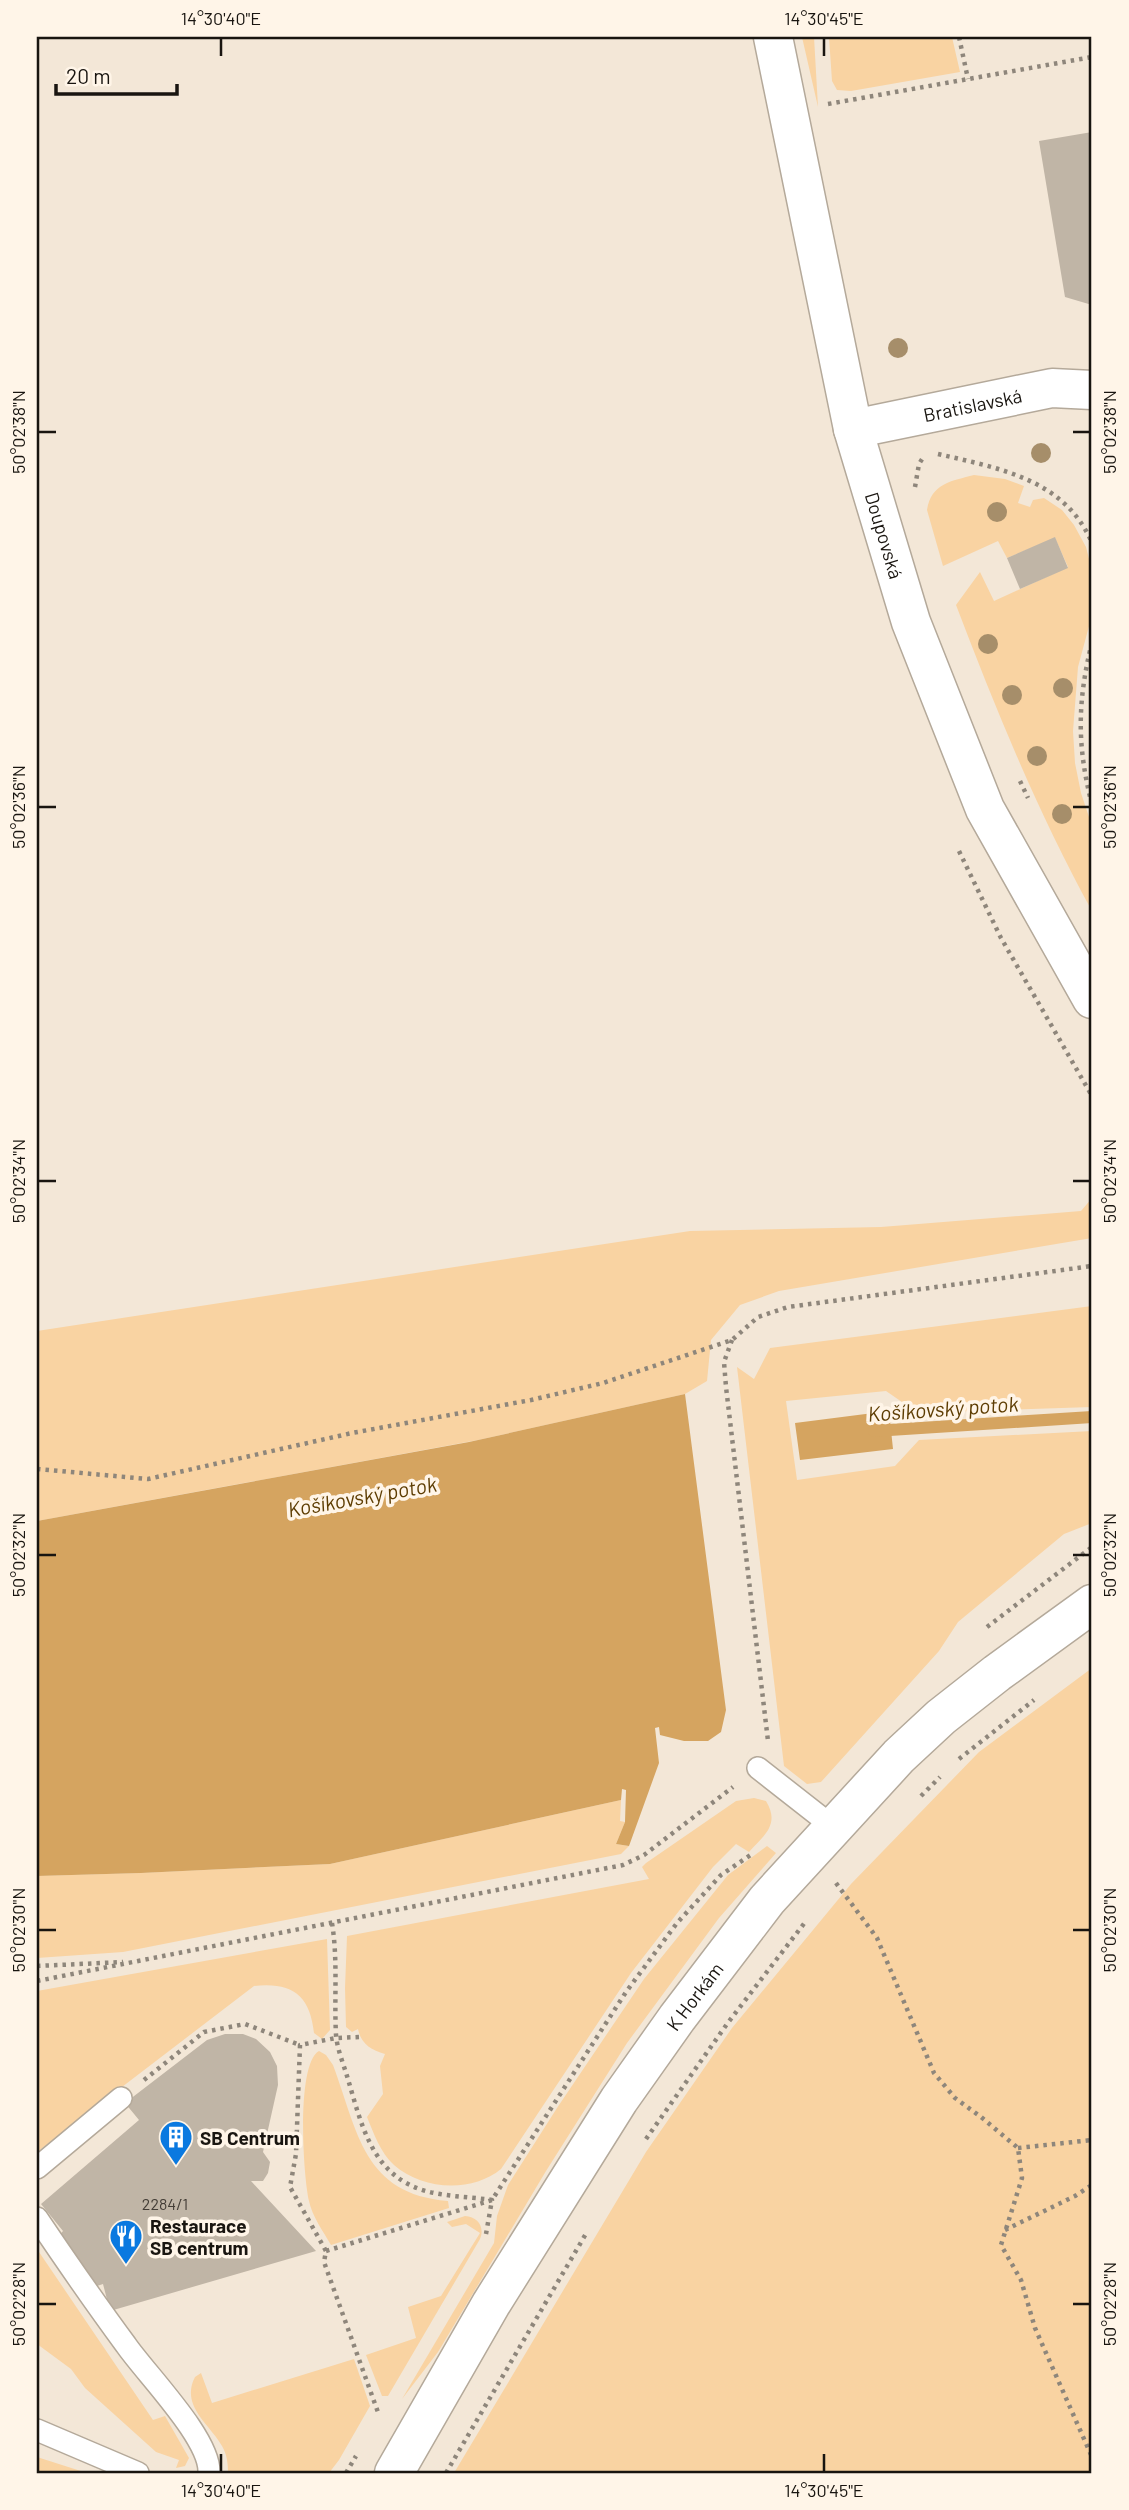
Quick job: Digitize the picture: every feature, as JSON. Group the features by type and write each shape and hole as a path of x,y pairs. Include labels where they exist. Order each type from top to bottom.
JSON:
{"street":[{"name":"Doupovská","path":"773,37 853,429 911,622 985,809 1092,999"},
{"name":"Bratislavská","path":"853,429 1052,388 1092,390"},
{"name":"K Horkám","path":"394,2473 491,2304 619,2101 718,1963 767,1900 832,1826 899,1756 941,1717 1092,1604"}],"lane":[{"path":"758,1768 832,1826"},
{"path":"37,2168 121,2098"},
{"path":"37,2218 135,2358 179,2412 206,2455 209,2473"},
{"path":"37,2430 138,2473"}],"path":[{"path":"960,37 968,79"},
{"path":"828,104 1092,57"},
{"path":"915,491 919,464 926,451 1022,476 1064,501 1092,543"},
{"path":"1092,642 1080,713 1082,765 1092,806"},
{"path":"1017,774 1034,809"},
{"path":"37,1469 148,1479 352,1433 603,1383 732,1340 758,1317 788,1307 1092,1266"},
{"path":"37,1981 623,1865 645,1855 758,1768 767,1754 768,1726 726,1387 724,1362 732,1340"},
{"path":"953,1764 1038,1696"},
{"path":"914,1804 943,1774"},
{"path":"485,2238 492,2200 618,2003 677,1923 721,1875 761,1848"},
{"path":"827,1893 836,1882 877,1938 934,2073 955,2098 1018,2148 1022,2178 1001,2245 1021,2280 1035,2328 1092,2457"},
{"path":"639,2147 727,2024 811,1915"},
{"path":"332,1923 335,1945 336,2038 363,2128 373,2148 388,2170 409,2185 430,2192 492,2200"},
{"path":"37,1966 141,1961"},
{"path":"121,2098 204,2032 245,2024 300,2045 359,2037"},
{"path":"300,2045 296,2154 290,2187 326,2251 324,2262 379,2415"},
{"path":"1018,2148 1092,2140"},
{"path":"1004,2231 1092,2185"},
{"path":"326,2251 492,2200"},
{"path":"446,2473 588,2230"},
{"path":"373,2427 386,2407"},
{"path":"346,2473 359,2450"}],"shaded area":[{"path":"802,37 814,37 818,107"},
{"path":"829,37 952,37 960,72 851,91 837,90 832,81"},
{"path":"974,475 1005,479 1024,486 1018,503 1030,507 1033,500 1044,498 1062,510 1086,547 1092,571 1092,615 1078,667 1073,731 1075,763 1081,793 1092,826 1092,911 1019,761 956,605 980,572 994,601 1068,567 1055,538 1007,558 998,541 943,566 927,510 929,501 944,485"},
{"path":"1092,1198 1092,1238 779,1291 740,1305 711,1340 707,1381 685,1394 478,1440 37,1521 37,1331 690,1231 881,1227 1081,1211"},
{"path":"1092,1306 1092,1407 918,1413 886,1391 786,1401 797,1480 895,1466 919,1440 1092,1431 1092,1523 1064,1534 958,1622 939,1651 821,1782 807,1784 784,1766 737,1367 754,1379 770,1348"},
{"path":"1092,1668 1092,2473 454,2473 646,2152 732,2028 851,1884 979,1752"},
{"path":"754,1798 766,1801 770,1809 772,1816 769,1829 749,1852 736,1844 713,1867 631,1973 501,2169 476,2182 447,2185 418,2180 394,2165 381,2149 367,2117 383,2094 380,2066 385,2054 367,2046 358,2029 352,2032 346,2027 347,1936 649,1879 642,1867 646,1863 736,1801"},
{"path":"621,1800 620,1821 625,1822 616,1844 629,1846 621,1854 123,1952 37,1958 37,1876 330,1864"},
{"path":"767,1846 776,1853 719,1918 627,2043 546,2171 438,2352 402,2399 494,2243 497,2216 508,2185 557,2108 644,1979 728,1875"},
{"path":"327,1939 330,2030 322,2039 314,2033 308,2009 297,1994 279,1986 254,1986 37,2152 37,1991"},
{"path":"319,2051 326,2055 333,2065 358,2136 381,2173 398,2186 420,2196 448,2201 449,2208 331,2245 310,2207 305,2168 304,2097 312,2060"},
{"path":"465,2216 474,2218 479,2223 482,2230 480,2239 388,2396 382,2396 366,2355 416,2338 408,2307 441,2296 480,2233 466,2224 452,2227 447,2222"},
{"path":"37,2249 153,2420 165,2416 189,2458 185,2466 176,2468 179,2460 156,2452 85,2388 71,2369 37,2344"},
{"path":"354,2359 370,2406 329,2473 228,2473 222,2446 194,2406 191,2387 195,2377 201,2373 212,2403"},
{"path":"37,2457 87,2473 37,2473"}],"water":[{"path":"685,1394 726,1710 721,1732 708,1741 684,1741 660,1735 659,1727 655,1728 659,1763 629,1846 616,1844 625,1822 626,1790 622,1789 621,1800 330,1864 37,1876 37,1521 469,1442"},
{"path":"889,1411 893,1449 800,1460 795,1423"}],"building":[{"path":"1092,132 1092,305 1065,297 1039,141"},
{"path":"1055,537 1068,568 1020,589 1007,558"},
{"name":"SB Centrum","path":"225,2034 243,2034 256,2039 270,2052 277,2066 278,2085 263,2152 270,2162 268,2173 263,2181 251,2181 316,2251 110,2311 103,2284 91,2288 57,2238 63,2231 41,2204 139,2120 125,2103 207,2040"}],"waterway":[{"name":"Košíkovský potok","path":"874,1431 1092,1417"}],"place":[{"name":"SB Centrum","path":"176,2167"},
{"name":"Restaurace SB centrum","path":"126,2266"}]}
